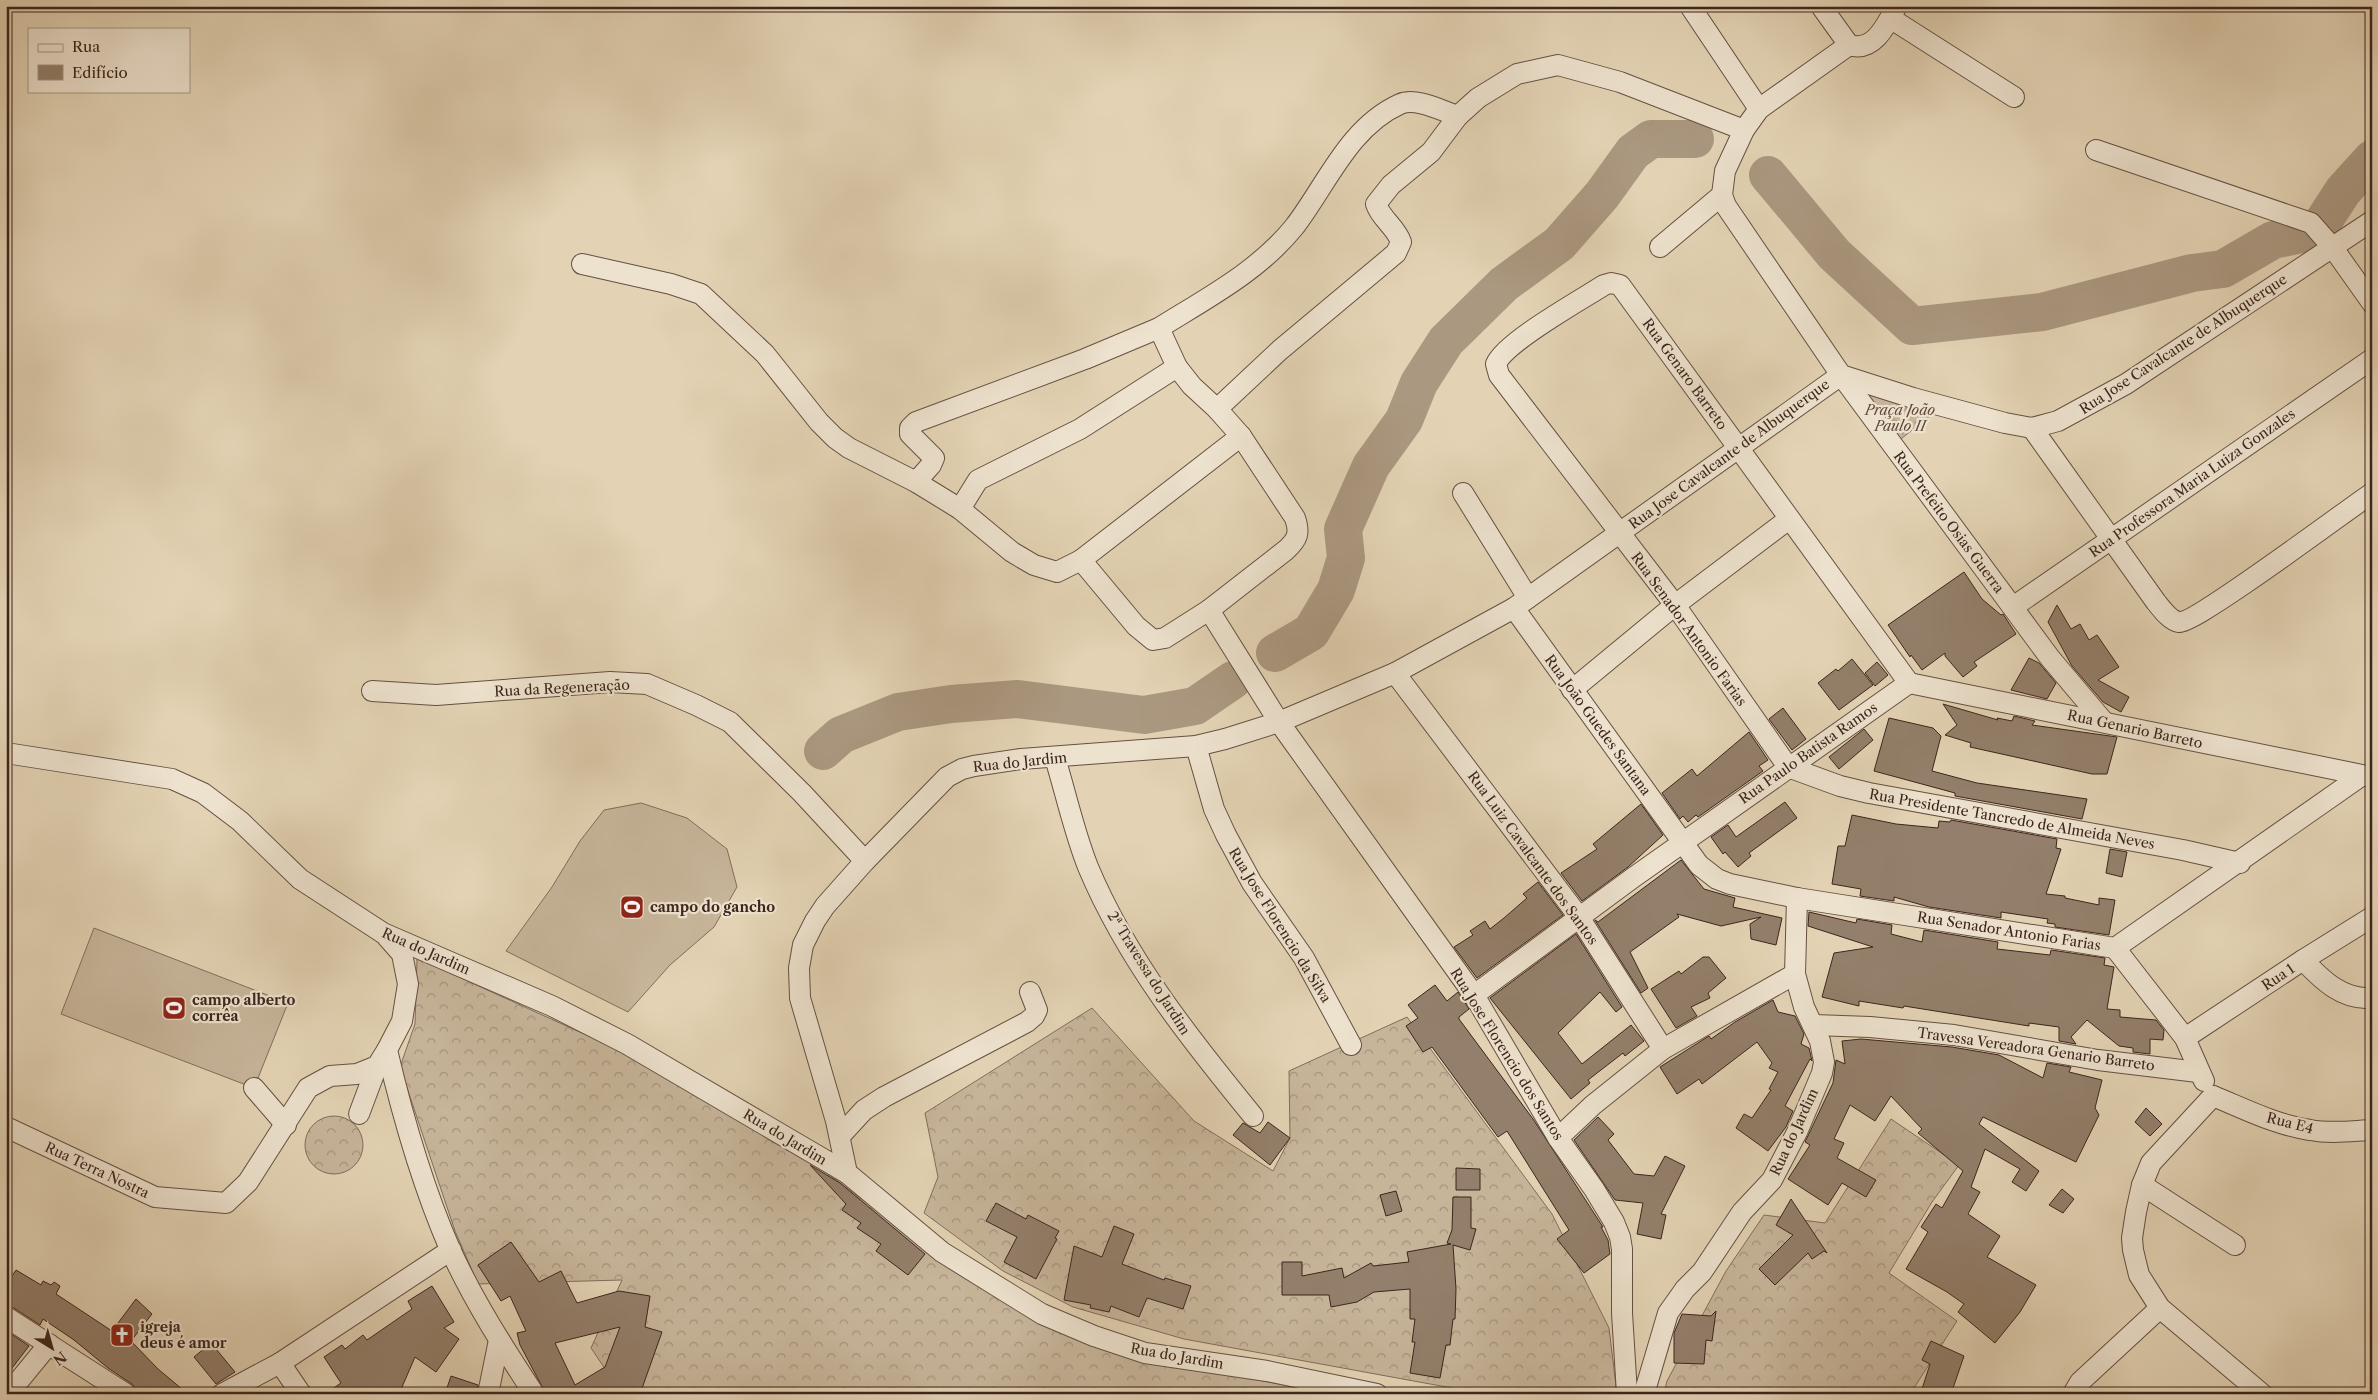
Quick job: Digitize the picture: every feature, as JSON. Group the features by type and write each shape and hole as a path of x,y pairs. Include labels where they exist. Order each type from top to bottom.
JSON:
{"street":[{"path":"1690,6 1759,109"},
{"path":"1821,6 1849,45"},
{"path":"1660,248 1722,195 1725,171 1744,130 1759,109 1849,45 1865,47 1877,37 1893,12 2014,97"},
{"path":"1218,409 1280,350 1396,253 1401,242 1397,232 1378,210 1376,204 1391,185 1431,152 1458,116 1478,98 1517,74 1558,65 1620,82 1744,130"},
{"path":"916,482 931,465 934,458 910,434 910,428 916,422 1084,359 1159,328 1231,284 1264,257 1294,226 1363,129 1401,103 1415,103 1458,116"},
{"path":"2096,150 2311,222 2333,248 2372,303"},
{"name":"Rua Prefeito Osias Guerra","path":"1722,195 1726,206 1739,227 1840,375 2060,671 2104,722"},
{"name":"Rua Jose Cavalcante de Albuquerque","path":"1279,722 1395,673 1521,603 1840,375 1975,416 2032,428 2058,421 2126,384 2372,222"},
{"path":"582,264 671,284 701,294 765,354 819,422 835,438 849,448 916,482 960,509 1012,552 1050,572 1057,572 1082,560 1241,436"},
{"name":"Rua Senador Antonio Farias","path":"1632,300 1620,285 1607,283 1515,343 1502,353 1496,364 1500,375 1675,605 1788,767"},
{"name":"Rua Genaro Barreto","path":"1632,300 1739,448"},
{"path":"1082,560 1136,626 1153,640 1166,638 1209,610 1286,550 1295,542 1299,532 1295,518 1241,436 1218,409 1192,386 1177,367 1159,328"},
{"name":"Rua Professora Maria Luiza Gonzales","path":"2013,607 2372,359"},
{"path":"960,509 978,480 1080,429 1177,367"},
{"path":"2032,428 2156,602 2173,619 2179,622 2189,619 2217,602 2372,493"},
{"path":"1739,448 1909,683"},
{"name":"Rua João Guedes Santana","path":"1463,493 1521,603 1572,690 1684,842"},
{"path":"1572,690 1675,605 1789,519"},
{"name":"Rua Jose Florencio dos Santos","path":"1209,610 1279,722 1474,995 1558,1138 1594,1189 1620,1237 1627,1394"},
{"name":"Rua Luiz Cavalcante dos Santos","path":"1395,673 1579,917 1663,1049"},
{"name":"Rua da Regeneração","path":"372,691 436,696 610,682 647,684 696,704 730,722 802,793 865,862"},
{"name":"Rua Genario Barreto","path":"1909,683 2366,776"},
{"name":"Rua Paulo Batista Ramos","path":"1474,995 1788,767 1909,683"},
{"name":"Rua do Jardim","path":"846,1173 840,1136 800,998 799,968 803,945 815,921 865,862 947,777 974,766 1196,746 1247,734 1279,722"},
{"name":"Rua Jose Florencio da Silva","path":"1196,746 1214,809 1226,835 1252,882 1304,958 1351,1045"},
{"name":"Rua do Jardim","path":"6,753 172,779 203,793 240,821 300,879 411,951 552,1006 627,1044 846,1173 942,1252 1042,1314 1094,1336 1145,1353 1267,1371 1377,1394"},
{"name":"2ª Travessa do Jardim","path":"1056,758 1088,866 1129,946 1192,1041 1253,1116"},
{"name":"Rua Presidente Tancredo de Almeida Neves","path":"1788,767 1840,786 1869,793 2183,850 2240,863"},
{"name":"Rua Senador Antonio Farias","path":"1684,842 1699,865 1717,879 1797,898 2115,948 2366,776"},
{"name":"Rua do Jardim","path":"1644,1394 1668,1313 1685,1289 1702,1272 1742,1212 1772,1180 1797,1132 1822,1073 1824,1062 1820,1042 1814,1025 1804,1007 1795,974 1797,898"},
{"name":"Rua 1","path":"2185,1038 2372,917"},
{"path":"2115,948 2185,1038 2198,1072 2213,1096 2152,1163 2142,1185 2132,1238 2139,1275 2160,1308 2262,1394"},
{"path":"359,1114 382,1058 402,1021 411,951"},
{"path":"2303,960 2323,981 2338,990 2352,997 2372,998"},
{"path":"1558,1138 1593,1104 1663,1049 1795,974"},
{"path":"840,1136 864,1110 884,1096 1027,1022 1034,1016 1037,1010 1030,992"},
{"name":"Travessa Vereadora Genario Barreto","path":"1814,1025 1870,1027 1954,1035 2098,1060 2198,1072"},
{"path":"382,1058 416,1159 451,1250 499,1340 534,1394"},
{"name":"Rua Terra Nostra","path":"6,1127 155,1197 226,1203 248,1182 308,1088 330,1076 357,1074 382,1058"},
{"path":"254,1088 286,1125"},
{"name":"Rua E4","path":"2213,1096 2278,1123 2311,1130 2338,1132 2372,1130"},
{"path":"2142,1185 2235,1245"},
{"path":"222,1394 280,1363 451,1250"},
{"path":"2073,1394 2080,1382 2160,1308"},
{"path":"6,1317 126,1394"},
{"path":"488,1394 499,1340"},
{"path":"8,1394 49,1344"},
{"path":"280,1363 301,1394"}],"green space":[{"name":"Praça João Paulo II","path":"1859,389 1935,412 1897,442"},
{"name":"campo do gancho","path":"641,803 687,818 727,849 737,887 714,927 670,965 628,1012 506,951 552,887 580,841 604,810"},
{"name":"campo alberto corrêa","path":"94,928 288,1003 254,1088 61,1014"},
{"path":"417,958 617,1049 811,1161 940,1258 1141,1358 1332,1394 622,1394 591,1348 622,1280 478,1284 455,1231 400,1067 415,1024"},
{"path":"1092,1008 1194,1121 1273,1171 1290,1138 1289,1071 1407,1017 1552,1214 1609,1328 1617,1394 1462,1394 1452,1388 1184,1339 1073,1307 1003,1271 924,1213 938,1177 925,1113"},
{"path":"328,1116 340,1116 350,1120 359,1129 363,1151 355,1166 340,1174 328,1174 318,1170 309,1161 305,1151 305,1139 309,1129 318,1120"},
{"path":"1891,1119 1959,1165 1932,1202 1889,1273 1957,1321 1910,1394 1664,1394 1667,1381 1726,1271 1764,1215 1825,1223"}],"building":[{"path":"1964,572 1982,599 2001,615 2003,614 2016,634 1974,662 1977,666 1963,677 1945,656 1945,653 1922,670 1911,655 1910,657 1888,625"},
{"path":"2057,605 2071,629 2080,624 2089,640 2097,635 2119,667 2098,680 2129,697 2121,712 2103,702 2072,666 2048,622"},
{"path":"2029,658 2039,663 2056,683 2047,699 2011,690"},
{"path":"1852,659 1873,685 1839,710 1818,683 1836,669 1838,671"},
{"path":"1877,662 1888,675 1875,686 1865,673"},
{"path":"1943,704 1998,720 1997,718 2012,721 2014,716 2035,721 2032,725 2117,737 2107,774 2092,774 1970,747 1971,743 1945,735 1957,725"},
{"path":"1783,708 1806,739 1792,750 1769,719"},
{"path":"1889,718 1933,728 1941,736 1932,771 1977,783 2087,799 2082,819 1955,796 1955,793 1874,771"},
{"path":"1864,729 1873,740 1839,769 1829,757"},
{"path":"1749,732 1768,760 1759,766 1763,771 1698,817 1696,815 1688,822 1683,816 1680,819 1662,793 1692,769 1697,776"},
{"path":"1785,802 1797,818 1749,853 1751,856 1738,867 1725,852 1723,854 1711,837 1728,825 1736,837"},
{"path":"1641,804 1663,835 1628,867 1582,901 1561,873 1597,849 1593,844"},
{"path":"1852,815 1896,824 1938,828 1939,821 1950,822 1951,820 2057,839 2056,848 2061,849 2046,894 2065,896 2065,898 2099,905 2099,898 2115,900 2109,935 2055,927 2055,924 2047,923 2048,919 2001,912 2001,918 1929,907 1894,897 1894,901 1860,896 1861,889 1832,884 1838,846 1845,846"},
{"path":"2110,849 2127,852 2122,877 2106,873"},
{"path":"1681,860 1704,889 1735,898 1733,907 1782,918 1776,945 1751,939 1750,924 1761,917 1721,926 1677,914 1679,917 1630,952 1648,988 1641,993 1595,920 1598,922"},
{"path":"1538,882 1563,915 1477,978 1454,947 1473,935 1470,931 1485,921 1490,929 1527,898 1523,894"},
{"path":"1809,912 1856,923 1857,919 1892,925 1891,934 1922,942 1924,930 1998,942 1997,949 2050,955 2051,950 2105,958 2104,965 2114,967 2107,1009 2120,1010 2120,1017 2156,1020 2164,1030 2163,1040 2150,1039 2150,1054 2133,1052 2133,1048 2119,1046 2087,1020 2071,1037 2076,1044 2059,1041 2059,1027 2029,1023 2029,1026 1904,1006 1903,1008 1859,1001 1859,1006 1822,997 1834,953 1873,947 1808,926"},
{"path":"1576,934 1622,1007 1616,1012 1600,992 1558,1033 1582,1064 1631,1025 1644,1041 1625,1056 1623,1053 1588,1080 1590,1083 1571,1099 1490,998"},
{"path":"1703,957 1709,957 1726,978 1708,993 1710,998 1691,1007 1697,1016 1676,1028 1651,989 1679,971 1681,974"},
{"path":"1435,985 1447,1001 1458,992 1469,1009 1459,1019 1533,1119 1603,1227 1601,1227 1608,1240 1610,1254 1584,1273 1557,1239 1569,1230 1507,1131 1498,1137 1432,1047 1423,1052 1406,1026 1418,1018 1408,1005"},
{"path":"1773,1000 1778,1012 1795,1016 1804,1034 1801,1044 1809,1048 1812,1061 1810,1059 1785,1106 1793,1111 1786,1127 1768,1151 1736,1128 1744,1114 1752,1118 1771,1090 1769,1089 1778,1072 1769,1068 1772,1063 1757,1042 1702,1084 1699,1079 1677,1094 1660,1067 1709,1036 1711,1039 1735,1022"},
{"path":"1861,1039 1952,1047 1999,1055 2043,1078 2047,1063 2071,1067 2069,1072 2102,1080 2095,1108 2099,1115 2076,1162 1983,1117 1979,1124 2039,1171 2026,1191 2012,1182 2020,1169 1985,1149 1971,1187 1980,1192 1968,1214 2000,1236 1987,1257 2036,1285 2020,1312 1995,1343 1958,1312 1964,1304 1906,1269 1928,1232 1921,1227 1936,1204 1942,1208 1963,1171 1918,1133 1922,1129 1891,1096 1875,1121 1850,1105 1834,1139 1844,1143 1837,1158 1876,1180 1866,1197 1842,1183 1828,1205 1788,1179 1810,1145 1805,1142 1833,1083 1836,1060 1845,1064 1842,1041"},
{"path":"2146,1108 2162,1124 2150,1136 2135,1122"},
{"path":"1598,1117 1614,1134 1608,1140 1634,1174 1654,1176 1665,1156 1685,1166 1661,1214 1666,1215 1661,1239 1637,1234 1643,1203 1615,1200 1574,1140"},
{"path":"1268,1122 1290,1138 1270,1165 1233,1135 1243,1123 1260,1133"},
{"path":"810,1165 840,1183 925,1254 908,1275 876,1251 881,1244 857,1228 861,1223 842,1210 846,1204"},
{"path":"1456,1168 1480,1169 1480,1190 1456,1190"},
{"path":"2062,1189 2074,1199 2063,1213 2049,1205"},
{"path":"1396,1191 1402,1211 1386,1216 1380,1195"},
{"path":"1453,1197 1471,1197 1471,1228 1476,1229 1470,1250 1453,1245 1456,1289 1455,1319 1453,1319 1450,1345 1446,1345 1440,1378 1410,1373 1415,1342 1412,1342 1415,1319 1410,1319 1410,1289 1374,1292 1357,1302 1331,1307 1329,1295 1282,1295 1282,1262 1302,1262 1302,1276 1342,1268 1344,1278 1371,1263 1373,1266 1409,1262 1407,1252 1451,1244 1447,1243 1452,1230"},
{"path":"1791,1199 1827,1253 1824,1251 1812,1259 1808,1253 1775,1285 1759,1269 1793,1235 1776,1225"},
{"path":"996,1203 1026,1219 1028,1215 1059,1231 1055,1238 1057,1239 1036,1279 1004,1262 1017,1237 986,1221"},
{"path":"1114,1226 1134,1234 1122,1264 1164,1280 1165,1278 1191,1286 1183,1309 1147,1298 1139,1317 1111,1306 1109,1312 1090,1308 1091,1305 1064,1300 1074,1246 1102,1257"},
{"path":"511,1242 539,1282 561,1271 577,1303 619,1291 650,1296 645,1327 662,1332 640,1394 546,1394 520,1345 517,1333 526,1331 510,1296 501,1301 478,1265","holes":["620,1327 605,1367 575,1385 555,1343"]},
{"path":"16,1270 41,1285 43,1281 51,1285 54,1282 60,1286 56,1294 112,1331 136,1299 152,1314 131,1341 158,1369 188,1394 138,1394 132,1384 108,1368 74,1340 43,1319 40,1325 6,1303 6,1285"},
{"path":"432,1286 454,1322 444,1328 459,1339 436,1372 415,1357 399,1394 325,1394 341,1383 324,1357 342,1345 345,1349 363,1335 367,1340 412,1309 408,1301"},
{"path":"1716,1311 1712,1341 1706,1340 1704,1364 1674,1363 1674,1333 1682,1314 1711,1316"},
{"path":"11,1334 29,1346 6,1376 6,1340"},
{"path":"1931,1341 1964,1356 1951,1394 1938,1394 1922,1389 1930,1364 1922,1360"},
{"path":"211,1343 235,1372 216,1384 194,1357"},
{"path":"451,1376 478,1385 476,1394 445,1394"}],"waterway":[{"path":"1275,653 1311,632 1336,590 1346,558 1343,529 1371,466 1404,420 1419,383 1446,341 1504,284 1559,244 1602,195 1633,152 1651,139 1695,139"},
{"path":"2321,225 2343,191 2372,159"},
{"path":"1768,175 1834,254 1912,326 2042,312 2192,273 2223,269 2273,240 2312,232"},
{"path":"823,751 841,735 898,712 951,704 1018,699 1144,715 1195,706 1233,680"}],"place":[{"name":"campo do gancho","path":"632,907"},
{"name":"campo alberto corrêa","path":"174,1008"},
{"name":"igreja deus é amor","path":"122,1335"}]}
